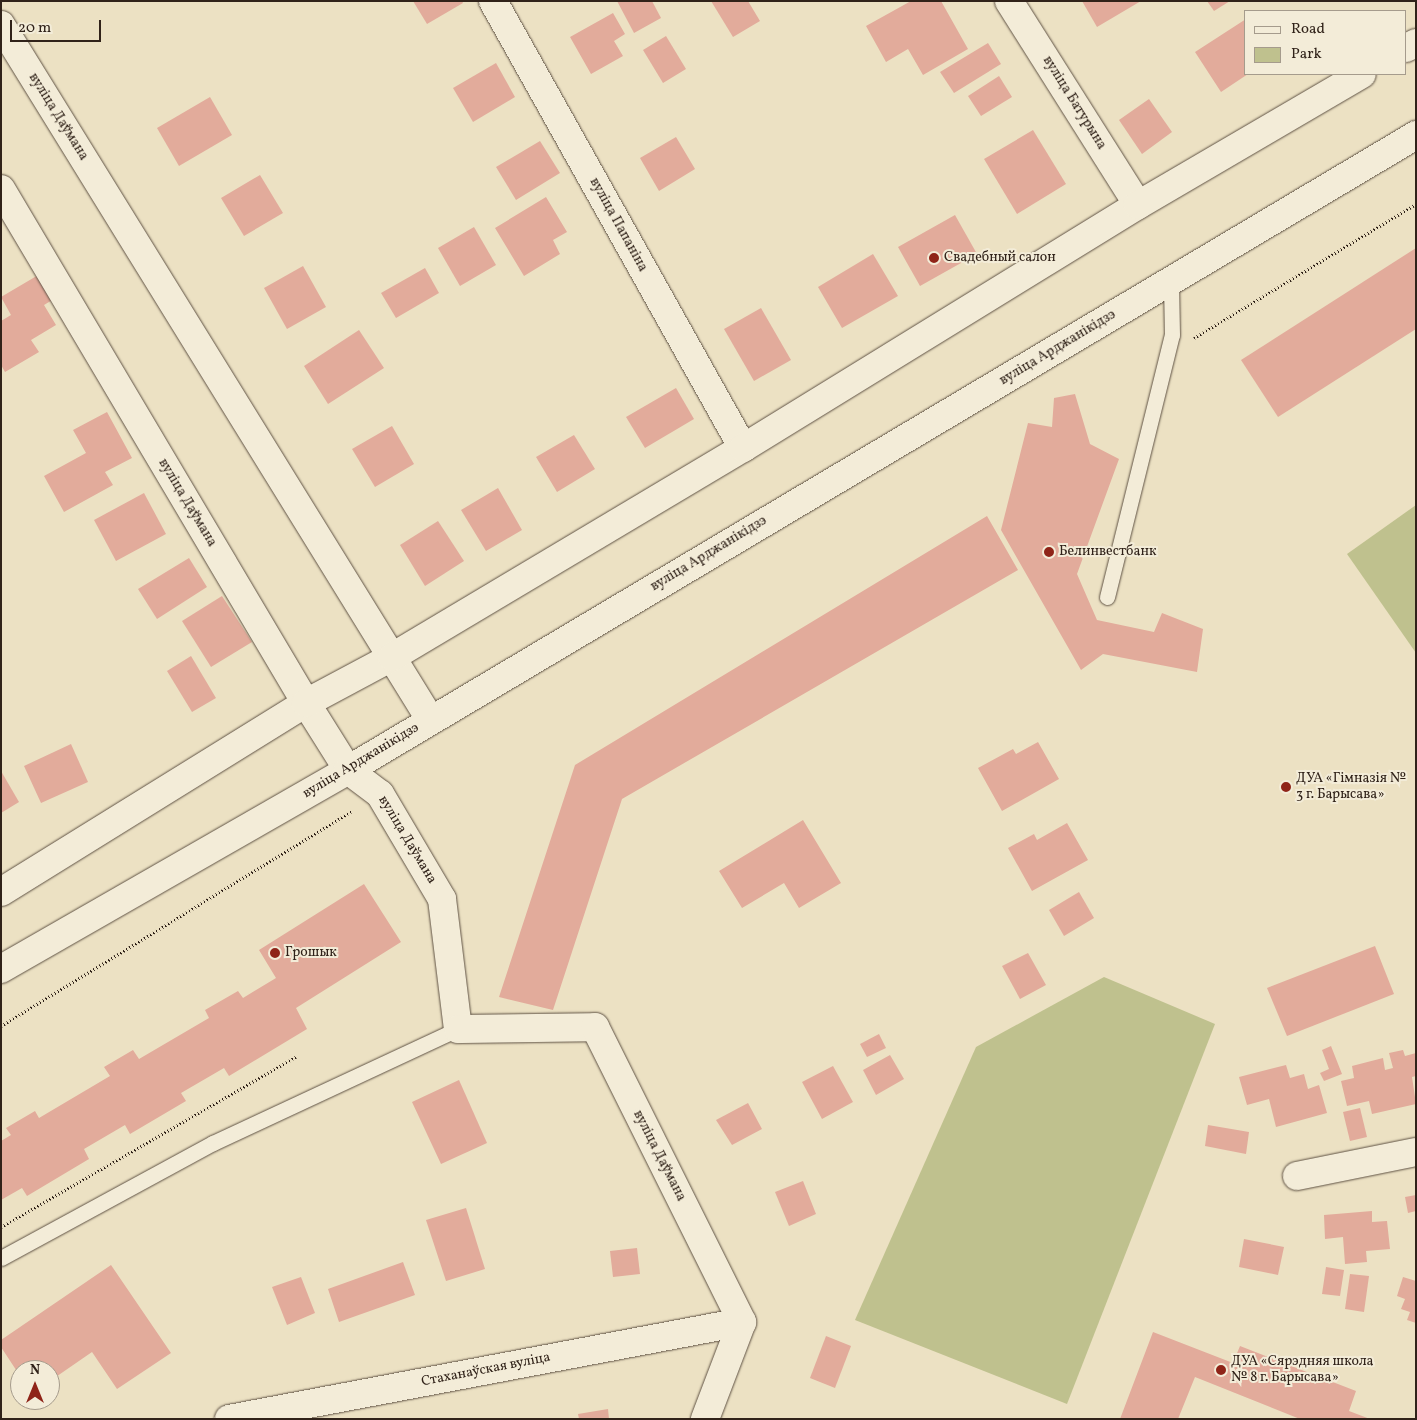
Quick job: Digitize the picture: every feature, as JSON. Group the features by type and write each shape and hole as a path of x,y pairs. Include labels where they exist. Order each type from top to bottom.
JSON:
{"street":[{"name":"вуліца Папаніна","path":"493,1 743,448"},
{"name":"вуліца Батурына","path":"1009,1 1057,73 1138,205"},
{"name":"вуліца Даўмана","path":"1,24 430,719"},
{"path":"1,892 306,703 392,657 743,448 1138,205 1360,75"},
{"name":"вуліца Арджанікідзэ","path":"1,969 348,770 430,719 1416,135"},
{"name":"вуліца Даўмана","path":"1,189 306,703 348,770 380,794 442,898 458,1029 595,1027 742,1322"},
{"path":"1297,1176 1416,1152"},
{"path":"705,1419 742,1322"},
{"name":"Стаханаўская вуліца","path":"229,1419 742,1322"}],"lane":[{"path":"1107,597 1172,335 1171,281"},
{"path":"1,1258 213,1143 458,1029"}],"path":[{"path":"1168,354 1416,204"},
{"path":"1,1026 380,794"},
{"path":"1,1227 297,1056"}],"green space":[{"path":"1416,505 1416,653 1347,554"},
{"path":"1104,977 1215,1024 1067,1404 855,1320 976,1047"}],"building":[{"path":"413,1 462,1 463,3 427,24"},
{"path":"617,1 652,1 661,18 634,33"},
{"path":"711,1 748,1 760,21 733,37"},
{"path":"911,1 941,1 968,49 923,75 908,49 886,62 866,26"},
{"path":"1082,1 1141,1 1097,27"},
{"path":"1207,1 1230,1 1214,11"},
{"path":"613,13 625,34 614,41 623,56 591,74 570,37"},
{"path":"1244,20 1244,75 1246,75 1221,92 1195,52"},
{"path":"666,36 686,69 663,83 643,50"},
{"path":"988,43 1001,64 954,93 940,72"},
{"path":"496,63 515,97 473,122 453,88"},
{"path":"999,76 1012,97 981,116 968,96"},
{"path":"210,97 232,135 179,166 157,128"},
{"path":"1149,99 1172,132 1142,154 1119,120"},
{"path":"1033,130 1066,184 1017,214 984,159"},
{"path":"676,137 695,169 659,191 640,158"},
{"path":"540,141 560,173 516,200 496,167"},
{"path":"260,175 283,213 244,236 221,198"},
{"path":"546,197 567,232 553,240 560,254 524,276 495,228"},
{"path":"955,215 977,254 920,286 898,247"},
{"path":"474,227 496,265 460,286 438,248"},
{"path":"1416,248 1416,329 1278,417 1241,360"},
{"path":"873,254 898,296 842,328 818,287"},
{"path":"303,266 326,307 287,329 264,288"},
{"path":"425,268 439,293 396,318 381,293"},
{"path":"40,274 54,299 44,305 56,325 31,340 39,352 5,372 1,365 1,321 11,315 1,297"},
{"path":"761,308 791,360 754,381 724,329"},
{"path":"359,330 384,368 328,404 304,366"},
{"path":"676,388 694,419 645,448 626,417"},
{"name":"Белинвестбанк","path":"1075,394 1090,444 1119,459 1077,574 1097,620 1154,632 1162,613 1203,629 1197,672 1103,654 1081,670 1001,530 1028,423 1052,427 1054,398"},
{"path":"107,412 132,458 105,472 113,485 64,512 44,476 86,453 73,430"},
{"path":"392,426 414,464 375,487 352,449"},
{"path":"574,435 595,469 557,492 536,457"},
{"path":"498,488 522,530 486,551 461,510"},
{"path":"144,493 166,534 116,561 94,520"},
{"path":"987,516 1018,570 622,799 553,1010 499,997 575,765"},
{"path":"438,521 464,561 425,586 400,545"},
{"path":"189,558 207,587 157,619 138,589"},
{"path":"222,596 252,642 211,667 182,621"},
{"path":"191,656 216,698 192,712 167,671"},
{"path":"1038,742 1059,779 1002,811 978,768 1013,749 1016,754"},
{"path":"71,744 88,782 41,803 24,766"},
{"path":"1,771 19,802 1,813"},
{"path":"803,820 841,883 799,908 784,883 742,908 719,871"},
{"path":"1067,823 1088,860 1032,891 1008,848 1034,834 1037,840"},
{"path":"364,884 401,942 296,1008 307,1029 229,1076 224,1068 181,1093 186,1101 130,1134 125,1125 84,1149 89,1159 27,1196 22,1188 1,1200 1,1141 11,1135 6,1128 35,1111 39,1118 110,1076 104,1067 133,1050 139,1059 209,1018 205,1010 238,991 243,998 276,978 259,950"},
{"path":"1079,892 1094,918 1064,936 1049,910"},
{"path":"1375,946 1394,994 1287,1036 1267,988"},
{"path":"1028,953 1046,985 1020,999 1002,966"},
{"path":"879,1034 886,1048 867,1057 860,1044"},
{"path":"1331,1046 1342,1074 1324,1081 1320,1073 1329,1069 1322,1050"},
{"path":"1403,1050 1405,1056 1416,1053 1416,1076 1412,1077 1416,1104 1372,1114 1369,1101 1347,1106 1341,1081 1354,1078 1352,1066 1383,1058 1385,1070 1393,1068 1389,1053"},
{"path":"890,1055 904,1079 876,1095 863,1070"},
{"path":"1286,1065 1290,1078 1304,1074 1308,1089 1319,1085 1327,1113 1276,1127 1269,1099 1247,1105 1239,1077"},
{"path":"833,1066 853,1102 822,1119 802,1082"},
{"path":"459,1080 487,1143 441,1164 412,1102"},
{"path":"748,1103 762,1129 732,1145 716,1120"},
{"path":"1360,1108 1367,1137 1350,1141 1343,1112"},
{"path":"1208,1125 1249,1132 1246,1154 1205,1146"},
{"path":"803,1181 816,1214 789,1226 775,1192"},
{"path":"1416,1195 1416,1211 1408,1213 1405,1197"},
{"path":"466,1208 485,1269 446,1281 426,1220"},
{"path":"1372,1211 1372,1222 1387,1221 1390,1249 1366,1251 1367,1262 1345,1264 1343,1237 1325,1239 1324,1215"},
{"path":"1244,1239 1284,1247 1278,1275 1239,1267"},
{"path":"637,1248 640,1274 613,1277 610,1251"},
{"path":"403,1262 415,1295 339,1322 328,1289"},
{"path":"111,1265 171,1353 117,1389 92,1352 60,1374 60,1360 10,1361 1,1347 1,1340"},
{"path":"1326,1267 1344,1270 1340,1296 1322,1294"},
{"path":"1350,1274 1369,1276 1364,1312 1345,1309"},
{"path":"301,1277 315,1313 287,1325 272,1287"},
{"path":"1403,1277 1416,1281 1416,1323 1407,1320 1410,1312 1401,1309 1405,1299 1397,1296"},
{"name":"ДУА «Сярэдняя школа № 8 г. Барысава»","path":"1153,1332 1233,1363 1240,1346 1356,1391 1349,1411 1370,1419 1300,1419 1195,1377 1178,1419 1120,1419"},
{"path":"826,1336 851,1346 835,1388 810,1378"},
{"path":"608,1409 609,1419 579,1419 578,1414"}],"place":[{"name":"Свадебный салон","path":"934,258"},
{"name":"Белинвестбанк","path":"1049,552"},
{"name":"ДУА «Гімназія № 3 г. Барысава»","path":"1286,787"},
{"name":"Грошык","path":"275,953"},
{"name":"ДУА «Сярэдняя школа № 8 г. Барысава»","path":"1221,1370"}]}
